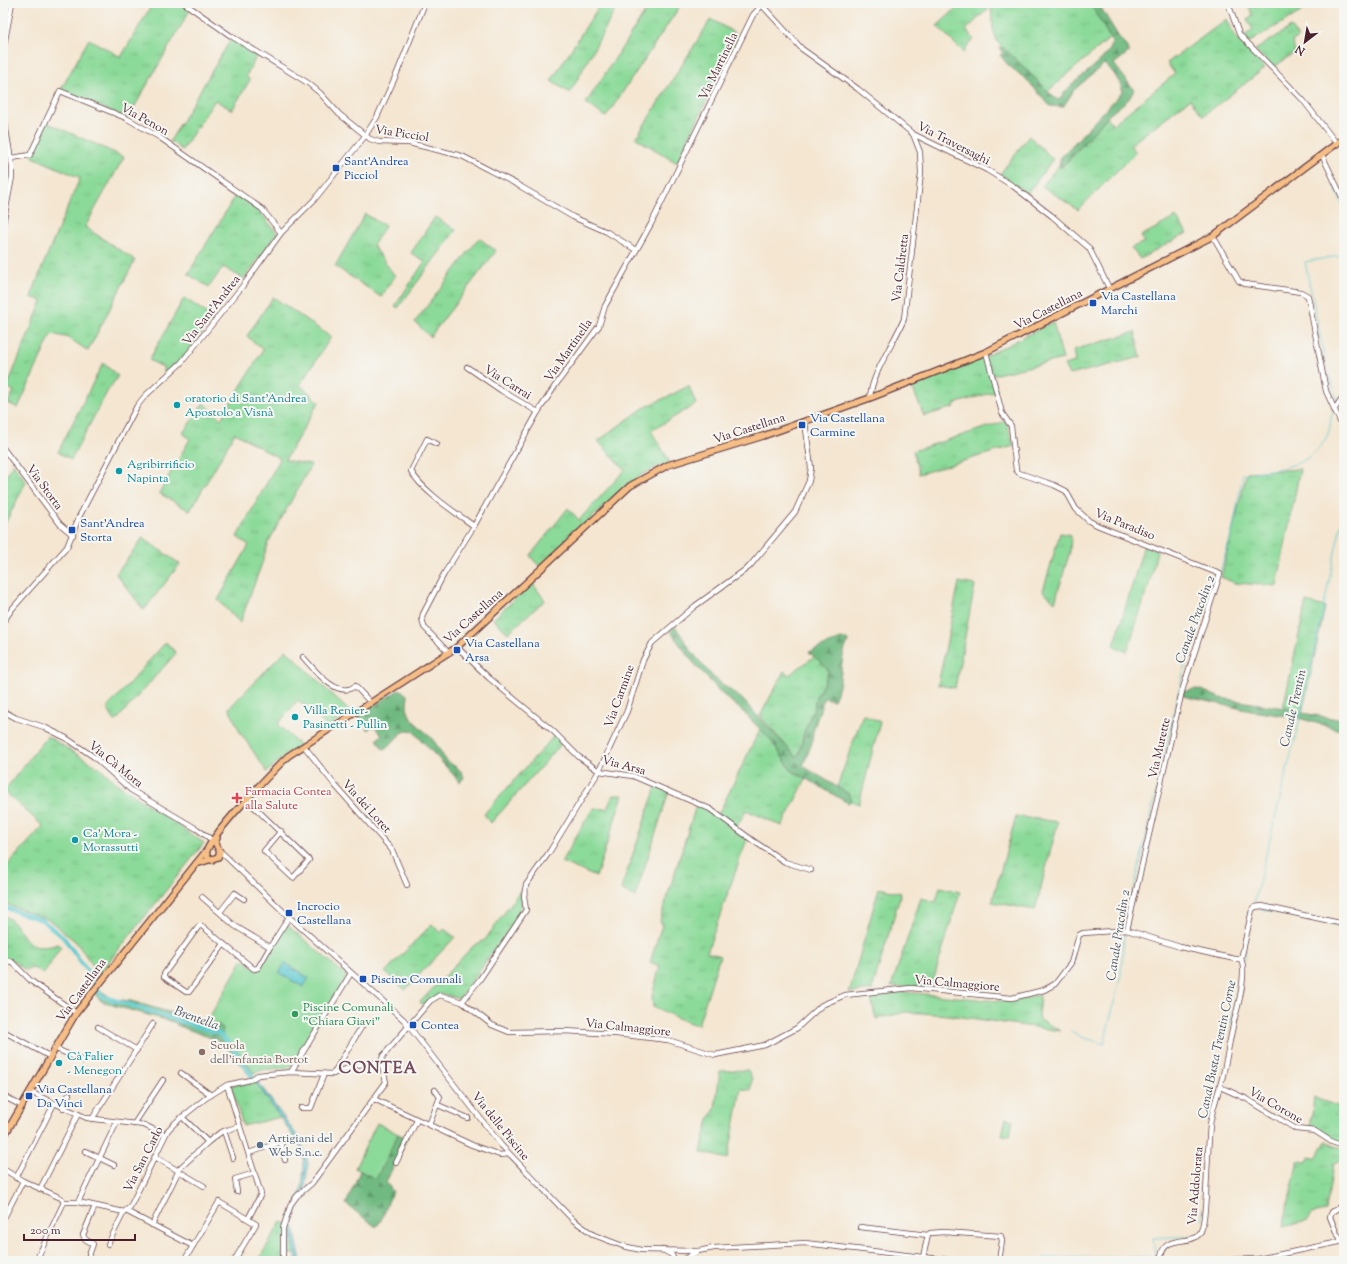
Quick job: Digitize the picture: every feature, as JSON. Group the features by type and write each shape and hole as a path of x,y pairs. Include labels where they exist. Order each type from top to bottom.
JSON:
{"main road":[{"name":"Via Castellana","path":"3,1138 54,1048 76,1013 194,866 212,840 279,765 304,746 457,647 630,486 668,465 870,398 958,365 986,352 1110,290 1213,236 1344,138"},
{"name":"Via Castellana","path":"218,849 215,841 222,829"},
{"path":"194,866 201,861 212,860 219,856 218,849 212,846 207,849 207,856 212,860"}],"street":[{"path":"3,51 12,3"},
{"name":"Via Picciol","path":"184,3 231,36 308,83 320,92 339,114 365,136 379,142 409,143 462,156 518,185 573,217 608,232 636,250"},
{"name":"Via Sant'Andrea","path":"3,622 12,609 67,547 79,517 145,396 182,363 245,284 281,232 314,200 365,136 376,117 397,73 425,3"},
{"path":"1228,3 1239,34 1303,100 1337,144"},
{"name":"Via Traversaghi","path":"762,4 802,49 858,89 913,134 988,170 1052,216 1089,248 1110,290"},
{"name":"Via Martinella","path":"449,653 433,634 424,627 422,618 444,574 474,526 538,412 599,326 605,306 636,250 701,123 753,14 762,4"},
{"path":"3,59 3,104"},
{"name":"Via Penon","path":"12,158 30,155 60,91 126,118 159,137 262,209 281,232"},
{"path":"3,111 12,158 12,177 3,224"},
{"name":"Via Caldretta","path":"870,398 886,353 897,335 904,319 921,173 920,152 913,134"},
{"path":"1322,155 1344,201"},
{"path":"1213,236 1239,281 1244,284 1301,292 1308,296 1326,391 1344,430"},
{"name":"Via Paradiso","path":"986,352 1002,413 1011,426 1016,470 1019,473 1066,491 1076,509 1089,521 1220,574"},
{"name":"Via Carrai","path":"467,368 502,392 538,412"},
{"path":"1334,410 1344,395"},
{"name":"Via Carmine","path":"462,1002 480,979 526,910 524,896 526,885 550,851 599,771 627,711 643,660 652,643 695,606 749,567 795,512 809,482 811,468 804,421"},
{"path":"437,444 428,439 410,470 431,492 474,526"},
{"name":"Via Storta","path":"3,448 60,524 73,535"},
{"name":"Via Murette","path":"1127,930 1182,690 1220,574"},
{"name":"Via Arsa","path":"457,647 489,678 553,731 579,757 599,771 633,776 710,809 785,862 811,870"},
{"path":"303,657 329,684 338,688 350,689 356,686 371,703"},
{"name":"Via Cà Mora","path":"3,711 44,727 66,738 94,757 131,790 197,829 212,840"},
{"name":"Via dei Loret","path":"304,746 334,784 392,850 407,885"},
{"path":"247,800 281,831 309,860 293,878 264,851 281,831"},
{"name":"Via delle Piscine","path":"218,849 289,917 410,1026 509,1154 567,1214 587,1230 604,1240 623,1246 641,1250 698,1251"},
{"path":"212,860 224,860 231,863"},
{"path":"220,912 235,893 244,899"},
{"path":"202,897 235,926 270,947"},
{"path":"1220,1087 1238,1003 1243,964 1241,959 1252,910 1255,907 1262,906 1344,924"},
{"path":"224,944 189,992 186,992 164,977 164,974 198,926 202,926 224,944 253,969 258,968 289,917"},
{"name":"Via Calmaggiore","path":"381,1062 383,1056 430,1001 440,995 462,1002 492,1025 509,1032 565,1031 616,1034 668,1040 715,1054 765,1045 797,1028 822,1005 845,995 911,988 1012,998 1044,990 1056,984 1071,963 1079,935 1083,933 1127,930 1180,947 1241,959"},
{"path":"3,960 12,962 30,981 76,1013"},
{"path":"291,1072 351,973"},
{"path":"92,1119 153,1024"},
{"path":"98,1026 136,1050"},
{"path":"333,1074 362,1026"},
{"path":"3,1032 50,1056"},
{"path":"54,1048 84,1061"},
{"path":"283,1261 284,1221 291,1204 306,1188 387,1080 381,1062"},
{"name":"Via San Carlo","path":"108,1244 165,1135 182,1116 211,1095 227,1085 250,1080 258,1075 291,1072 333,1074 356,1066 381,1062"},
{"path":"181,1073 211,1095"},
{"path":"302,1108 311,1108 324,1074"},
{"path":"134,1124 163,1080"},
{"path":"227,1085 261,1194 248,1219"},
{"name":"Via Corone","path":"1220,1087 1247,1099 1296,1129 1315,1131 1332,1142 1344,1146"},
{"name":"Via Addolorata","path":"1160,1261 1161,1252 1166,1245 1178,1240 1194,1238 1200,1235 1205,1212 1210,1123 1220,1087"},
{"path":"428,1125 438,1105 440,1097 435,1090"},
{"path":"30,1092 63,1108 92,1119 149,1126 165,1135"},
{"path":"63,1108 69,1094"},
{"path":"3,1096 22,1106"},
{"path":"374,1099 417,1120 495,1154 509,1154"},
{"path":"16,1178 54,1104"},
{"path":"438,1105 468,1118"},
{"path":"40,1189 78,1114"},
{"path":"182,1116 208,1142"},
{"path":"396,1163 417,1120"},
{"path":"78,1202 117,1122"},
{"path":"152,1225 178,1171 208,1142 224,1131 240,1126"},
{"path":"224,1131 233,1158"},
{"path":"249,1153 281,1142 285,1160"},
{"path":"85,1151 114,1165"},
{"path":"154,1157 204,1186"},
{"path":"3,1169 16,1178 61,1198 64,1202 78,1202 125,1212 193,1246"},
{"path":"237,1192 235,1179 255,1173"},
{"path":"5,1216 23,1181"},
{"path":"36,1261 64,1202"},
{"path":"184,1261 219,1202 256,1224 234,1261"},
{"path":"1342,1239 1337,1234 1330,1217 1332,1212 1344,1204"},
{"path":"86,1261 93,1244 84,1239 83,1235 96,1206"},
{"path":"860,1227 928,1235 930,1233 944,1232 1002,1236 999,1261"},
{"path":"923,1257 928,1235"},
{"path":"1200,1261 1258,1259 1342,1239"},
{"path":"684,1260 698,1251 722,1247 805,1243 956,1261"},
{"name":"Via delle Piscine","path":"662,1250 672,1259 675,1250"},
{"path":"682,1250 685,1254 684,1260"}],"green space":[{"path":"153,3 179,3 190,10 128,118 60,91 89,39 121,57"},
{"path":"601,3 619,3 570,93 551,81"},
{"path":"651,3 682,3 606,117 586,103"},
{"path":"962,3 989,3 990,7 966,30 974,39 963,52 937,26"},
{"path":"999,3 1090,3 1110,38 1048,91 1001,46 995,37 991,9"},
{"path":"1090,3 1098,3 1120,39 1128,47 1129,52 1114,64 1134,90 1129,99 1110,114 1061,168 1059,165 1061,157 1123,91 1120,83 1113,72 1104,64 1074,90 1063,107 1050,106 1027,80 1008,65 1000,55 1003,53 999,47 1005,49 1056,99 1059,100 1070,87 1109,51 1111,47 1112,41"},
{"path":"1247,3 1316,3 1248,43 1243,37 1253,30 1247,19 1253,15"},
{"path":"711,19 738,35 677,163 636,138"},
{"path":"1227,19 1235,37 1265,68 1203,116 1190,99 1130,145 1136,152 1078,210 1042,186 1059,165 1061,168 1107,117 1113,124 1175,74 1167,63"},
{"path":"1291,27 1298,38 1292,41 1295,52 1273,68 1255,50"},
{"path":"231,39 257,55 246,76 250,80 232,110 215,100 182,150 170,141"},
{"path":"46,122 124,157 85,227 135,260 88,351 69,338 52,334 18,408 8,403 14,391 7,387 42,301 31,297 80,178 33,157 32,151"},
{"path":"1029,136 1053,159 1027,194 1000,174"},
{"path":"237,193 256,207 277,233 244,279 223,267 209,287 188,274"},
{"path":"365,214 385,226 373,246 395,276 381,297 335,266"},
{"path":"435,217 456,230 398,308 395,306 425,261 411,253"},
{"path":"1176,217 1187,233 1140,259 1131,248 1144,242 1141,236"},
{"path":"479,238 496,251 430,337 415,322"},
{"path":"273,297 331,337 300,385 319,402 285,460 311,465 268,543 240,623 218,600 249,545 237,537 280,459 235,433 190,511 159,493 190,439 183,433 204,403 221,419 263,350 247,336"},
{"path":"184,298 214,318 180,361 165,375 163,367 149,360"},
{"path":"1053,322 1063,359 992,375 997,391 954,404 955,407 924,416 912,387 980,359"},
{"path":"1135,332 1141,357 1069,375 1064,365 1075,362 1073,350"},
{"path":"103,363 118,376 107,392 71,460 58,452"},
{"path":"689,386 696,404 651,431 670,462 643,474 629,484 539,566 530,556 568,508 579,520 625,470 598,441 642,409"},
{"path":"1006,421 1014,446 919,474 913,451"},
{"path":"13,463 26,482 3,528 3,482"},
{"path":"1300,469 1277,586 1235,583 1221,577 1247,472"},
{"path":"1060,533 1071,535 1070,551 1055,602 1043,591"},
{"path":"143,538 180,564 144,610 116,574"},
{"path":"1144,545 1157,551 1150,581 1127,652 1114,646"},
{"path":"959,582 975,585 955,688 938,685"},
{"path":"532,583 545,600 508,633 493,619"},
{"path":"1306,602 1325,607 1302,713 1283,708"},
{"path":"675,626 692,652 713,677 742,699 796,757 799,755 804,732 814,708 816,697 828,672 826,667 809,652 841,639 847,639 848,642 843,656 837,693 834,700 824,698 813,731 812,743 803,766 849,794 851,801 848,803 791,770 771,740 740,709 723,695 692,661 670,631"},
{"path":"166,642 176,653 115,722 107,708"},
{"path":"286,650 350,712 328,727 298,700 278,724 300,746 289,752 267,772 240,732 229,708"},
{"path":"815,656 827,667 828,672 816,697 814,708 804,732 799,755 796,757 760,716 784,671 789,675"},
{"path":"400,689 408,696 407,704 410,716 435,742 447,761 457,768 463,775 464,778 460,782 413,731 409,730 404,732 384,749 377,739 382,735 373,725 368,730 357,716"},
{"path":"1195,689 1202,690 1220,698 1291,709 1302,713 1344,720 1344,731 1295,717 1251,711 1183,696 1182,692"},
{"path":"863,714 880,722 859,804 851,801 849,794 837,787"},
{"path":"760,729 771,740 791,770 806,779 782,826 746,810 735,830 747,839 707,952 720,956 698,1025 692,1024 653,1007 652,996 660,966 650,962 662,925 660,920 697,802 718,815"},
{"path":"555,735 563,742 491,823 484,814"},
{"path":"47,736 101,769 119,785 204,843 99,974 76,942 49,920 3,903 3,870 43,826 4,791"},
{"path":"656,787 669,792 635,897 621,889"},
{"path":"613,795 623,795 596,877 561,862 593,808 607,809"},
{"path":"1016,816 1058,822 1035,910 992,902"},
{"path":"524,885 520,914 459,999 442,994 423,1005 420,1002 473,946 485,940"},
{"path":"940,887 960,892 931,988 891,987 921,898 936,902"},
{"path":"879,888 901,893 872,990 849,993"},
{"path":"3,915 11,920 30,944 46,947 58,944 61,946 44,974 33,968 25,970 12,960 3,957"},
{"path":"286,924 347,976 291,1067 262,1070 254,1073 235,1047 222,1034 223,1028 219,1025 206,1023 243,959 258,971"},
{"path":"432,924 440,933 444,929 455,937 405,990 385,972"},
{"path":"97,988 113,999 131,1001 199,1021 219,1025 223,1028 223,1034 235,1047 254,1073 250,1076 222,1042 176,1025 177,1023 101,1001 94,993"},
{"path":"903,992 999,1001 1019,1000 1040,994 1038,1019 1061,1031 948,1015 906,1012 876,1019 870,995"},
{"path":"748,1070 752,1079 751,1090 741,1089 728,1159 701,1152 709,1119 715,1109 720,1071"},
{"path":"254,1080 281,1117 243,1126 231,1086"},
{"path":"1314,1098 1344,1108 1344,1145 1315,1129 1310,1128"},
{"path":"1006,1118 1013,1120 1010,1136 1002,1135"},
{"path":"377,1123 398,1134 376,1179 355,1168"},
{"path":"398,1134 407,1138 386,1182 393,1192 376,1227 346,1204 360,1171 376,1178"},
{"path":"1326,1141 1334,1146 1343,1148 1340,1161 1333,1165 1326,1211 1312,1214 1308,1221 1283,1227 1298,1161 1307,1162 1309,1157 1316,1158"},
{"path":"281,1222 290,1224 295,1250 294,1254 283,1253 284,1261 258,1261"}],"water":[{"path":"285,963 309,978 303,987 279,973"},
{"path":"256,1079 300,1140 306,1154 308,1165 305,1186 293,1223 301,1261 297,1261 290,1224 302,1187 304,1168 303,1150 254,1080"}],"waterway":[{"name":"Canale Pracolin 2","path":"1334,185 1344,208"},
{"name":"Canale Pracolin 2","path":"1337,401 1326,365 1305,262 1344,255"},
{"name":"Canale Pracolin 2","path":"1220,572 1232,533 1243,474 1292,465 1303,461 1312,455 1321,446 1328,434 1333,410"},
{"name":"Canale Trentin","path":"1255,906 1254,903 1301,714 1344,510"},
{"name":"Canale Pracolin 2","path":"1125,929 1185,664 1213,588"},
{"name":"Brentella","path":"3,907 42,920 64,938 88,972 102,996 218,1033 229,1043 254,1079"},
{"path":"1259,909 1344,927"},
{"name":"Canale Pracolin 2","path":"1071,1031 1081,1037 1104,1044 1121,974 1124,932"},
{"name":"Canal Busta Trentin Corne","path":"1243,960 1246,949"},
{"name":"Canal Busta Trentin Corne","path":"1229,1032 1241,975"},
{"name":"Canal Busta Trentin Corne","path":"1202,1219 1203,1211"},
{"name":"Canal Busta Trentin Corne","path":"1044,1261 1044,1258 1155,1257 1153,1238 1192,1236"}],"place":[{"name":"Sant'Andrea Picciol","path":"336,168"},
{"name":"Via Castellana Marchi","path":"1093,303"},
{"name":"oratorio di Sant'Andrea Apostolo a Visnà","path":"177,405"},
{"name":"Via Castellana Carmine","path":"802,425"},
{"name":"Agribirrificio Napinta","path":"119,471"},
{"name":"Sant'Andrea Storta","path":"72,530"},
{"name":"Via Castellana Arsa","path":"457,650"},
{"name":"Villa Renier- Pasinetti - Pullin","path":"295,717"},
{"name":"Farmacia Contea alla Salute","path":"237,798"},
{"name":"Ca' Mora - Morassutti","path":"75,840"},
{"name":"Incrocio Castellana","path":"289,913"},
{"name":"Piscine Comunali","path":"363,979"},
{"name":"Piscine Comunali \"Chiara Giavi\"","path":"295,1014"},
{"name":"Contea","path":"413,1025"},
{"name":"Scuola dell'infanzia Bortot","path":"202,1052"},
{"name":"Cà Falier - Menegon","path":"59,1063"},
{"name":"Via Castellana Da Vinci","path":"29,1096"},
{"name":"Artigiani del Web S.n.c.","path":"260,1145"}],"district":[{"name":"CONTEA","path":"378,1067"}]}
